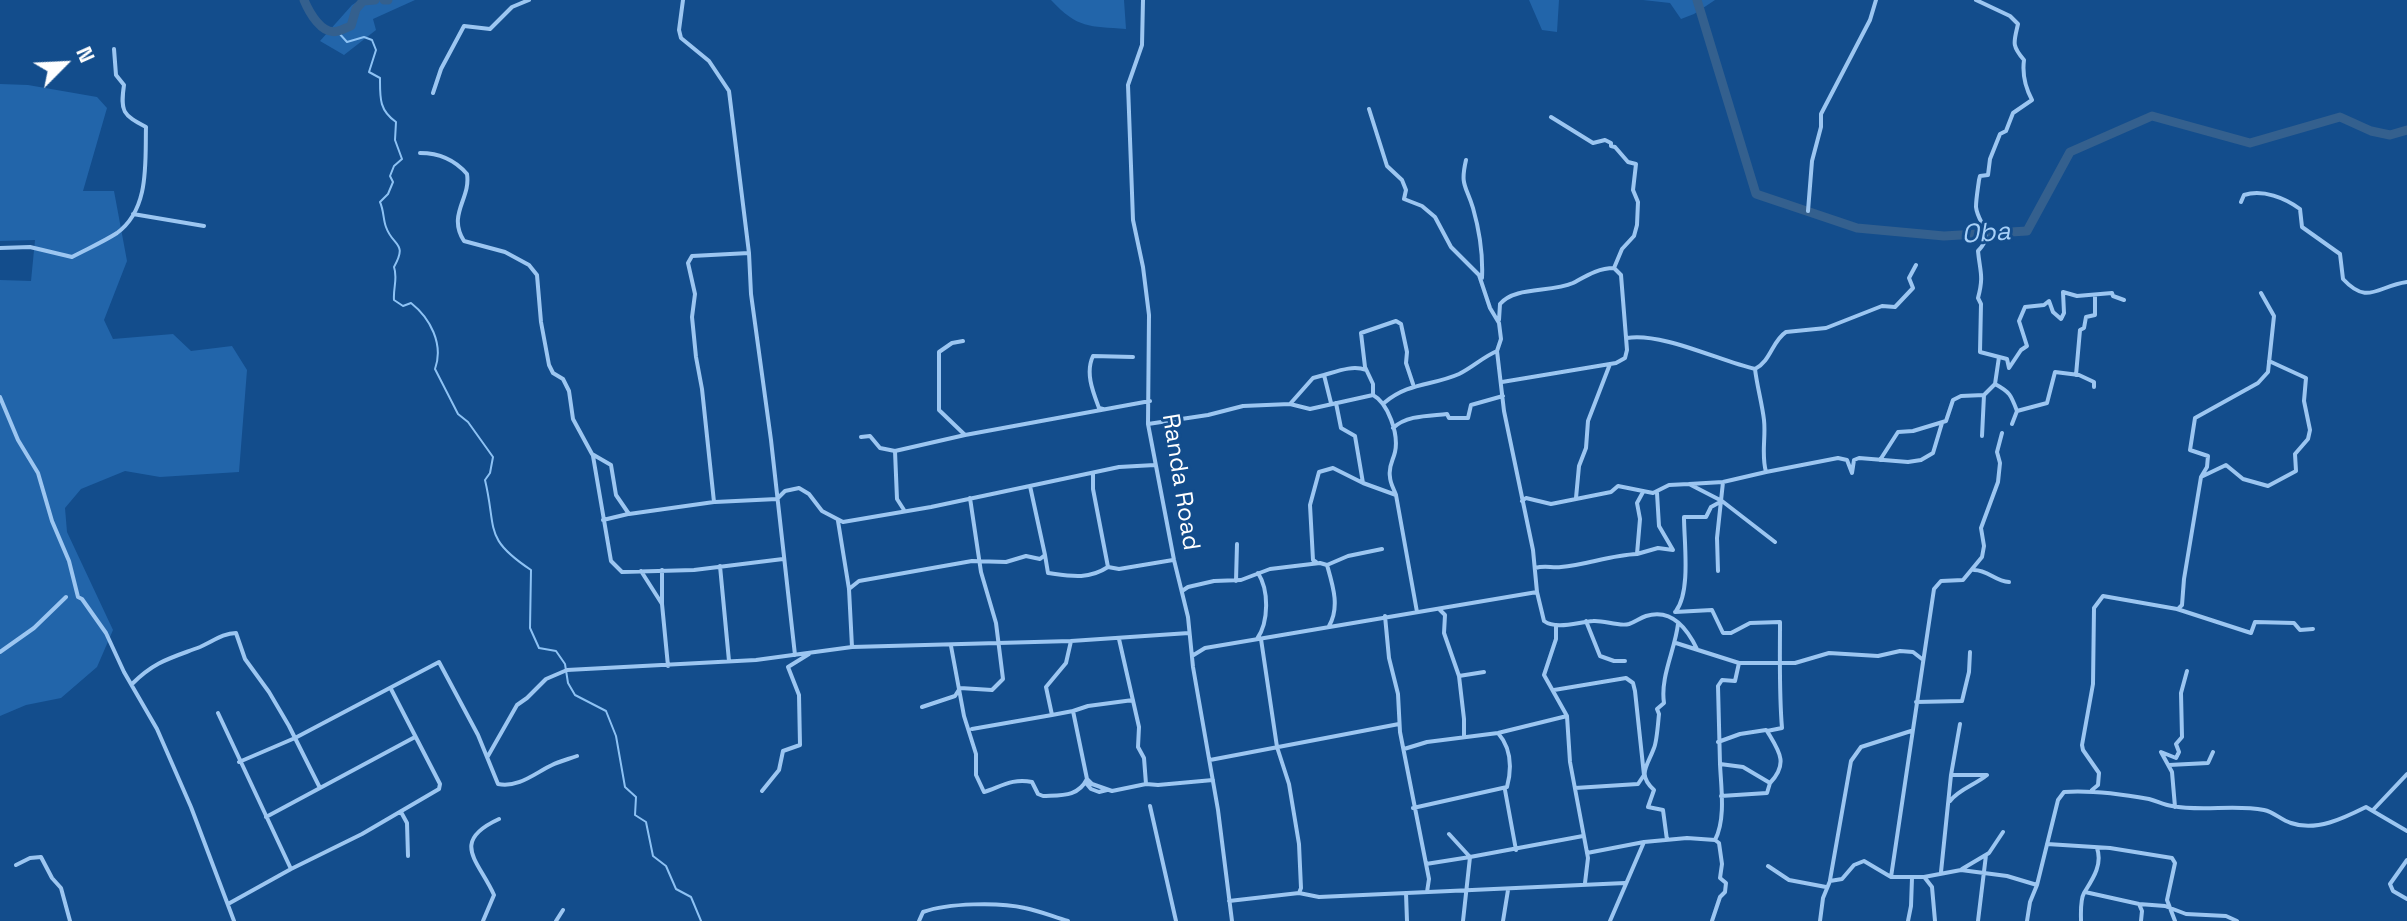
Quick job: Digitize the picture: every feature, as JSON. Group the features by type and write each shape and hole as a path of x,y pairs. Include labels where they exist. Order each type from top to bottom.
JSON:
{"street":[{"path":"433,93 441,69 464,26 490,29 512,7 529,0"},
{"path":"683,0 679,30 681,38 709,61 729,91 795,655"},
{"name":"Randa Road","path":"1143,0 1142,45 1128,85 1133,220 1149,315 1148,424 1182,591 1232,921"},
{"path":"1808,211 1812,161 1821,127 1821,114 1870,20 1876,0"},
{"path":"1976,0 2010,16 2018,24 2015,51 2024,60 2022,70 2026,91 2032,100 2013,113 2006,131 2000,134 1990,159 1988,175 1980,176 1978,185 1977,211 1987,230 1984,245 1978,251 1982,271 1978,295 1981,304 1980,352 2007,359 2009,368 2027,346 2019,321 2025,307 2044,305 2049,301 2053,312 2061,319 2064,313 2063,292 2077,296 2112,293 2124,300"},
{"path":"0,248 30,247 72,257 119,231 133,214 145,180 146,127 126,116 122,107 124,85 116,75 114,49"},
{"path":"1369,109 1387,166 1402,180 1406,190 1404,199 1430,211 1451,247 1482,280"},
{"path":"1551,117 1593,143 1605,140 1611,143 1628,162 1636,164 1633,190 1638,202 1637,225 1634,236 1622,249 1614,268"},
{"path":"420,153 446,158 467,174 469,183 458,210 458,225 464,241 505,252 529,265 537,275 549,365 553,373 563,379 569,391 573,419 592,454 611,561 616,568 626,574 694,570 783,559"},
{"path":"1466,160 1463,189 1472,205 1482,280 1490,308 1499,323"},
{"path":"2241,202 2244,195 2253,192 2282,198 2300,209 2302,227 2340,254 2343,279 2357,293 2367,295 2407,282"},
{"path":"133,214 204,226"},
{"path":"714,502 692,317 695,294 688,263 692,256 749,253"},
{"path":"1755,369 1765,362 1786,332 1826,328 1882,306 1895,307 1913,288 1909,278 1916,265"},
{"path":"1614,268 1584,275 1566,285 1508,297 1500,304 1501,339 1497,351 1503,396 1544,621 1556,625 1586,621 1627,625 1656,614 1712,610 1723,633 1731,633 1750,623 1780,622 1782,686 1779,704 1782,728"},
{"path":"1502,382 1610,364 1625,358 1621,275 1614,268"},
{"path":"2177,609 2182,605 2201,477 2207,467 2208,456 2190,450 2195,418 2258,383 2268,372 2274,316 2261,293"},
{"path":"2076,375 2080,330 2084,328 2086,317 2095,315 2095,295"},
{"path":"1373,395 1361,333 1396,321 1401,324 1406,363 1413,384"},
{"path":"1626,339 1638,336 1755,369"},
{"path":"963,341 952,343 939,352 941,392 938,405 942,415 965,435"},
{"path":"1384,403 1413,384 1426,384 1458,374 1497,351"},
{"path":"1105,410 1099,408 1091,387 1089,364 1093,356 1133,357"},
{"path":"1982,436 1984,395 1995,384 1999,357"},
{"path":"2201,477 2226,465 2243,479 2268,486 2296,471 2295,454 2308,439 2310,430 2304,401 2306,378 2269,361"},
{"path":"1576,498 1588,421 1610,364"},
{"path":"1290,404 1313,378 1344,369 1366,370"},
{"path":"1755,369 1764,422 1763,460 1766,472"},
{"path":"2017,411 2047,403 2055,372 2076,375 2094,382 2094,387"},
{"path":"1324,375 1341,428 1355,436 1363,483"},
{"path":"1995,384 2012,395 2017,411 2012,424"},
{"path":"1148,424 1243,406 1290,404 1310,409 1373,395 1384,403 1393,428 1395,452 1390,461 1389,478 1396,495 1417,612"},
{"path":"1880,460 1898,432 1942,423 1946,421 1953,400 1961,396 1984,395"},
{"path":"1393,428 1404,419 1432,415 1468,418 1471,405 1503,396"},
{"path":"0,397 18,440 38,473 52,521 69,561 78,597 103,628 147,707 234,921"},
{"path":"861,437 870,436 880,448 895,451 1150,401"},
{"path":"1522,501 1526,498 1551,504 1611,492 1618,486 1657,493 1669,485 1723,482 1838,458 1847,460 1852,473 1854,460 1859,458 1916,461 1933,453 1942,423"},
{"path":"1891,877 1935,584 1963,580 1982,557 1981,528 1998,482 2000,463 1997,452 2002,433"},
{"path":"895,451 897,499 905,511"},
{"path":"592,454 611,465 616,495 629,514"},
{"path":"603,520 714,502 777,499 785,491 799,488 805,490 822,511 838,521 905,511 1119,467 1155,465"},
{"path":"1382,549 1348,556 1327,565 1313,560 1310,505 1319,472 1333,468 1396,495"},
{"path":"1093,473 1093,489 1108,567"},
{"path":"1718,571 1717,538 1723,482"},
{"path":"1689,484 1722,501 1775,542"},
{"path":"1030,486 1048,573 1087,576 1108,567 1119,569 1174,560"},
{"path":"1637,554 1640,519 1637,503 1643,492"},
{"path":"1535,568 1562,567 1658,548 1673,550 1659,526 1657,493"},
{"path":"960,688 988,691 1003,679 996,623 970,498"},
{"path":"1673,614 1681,604 1686,565 1684,517 1706,517 1711,507 1722,501"},
{"path":"838,521 849,589 852,647"},
{"path":"1236,581 1237,544"},
{"path":"849,589 859,581 981,561 1006,562 1026,556 1040,559 1045,555"},
{"path":"1182,591 1214,581 1236,581 1270,569 1320,563"},
{"path":"1327,565 1335,607 1335,615 1329,626"},
{"path":"720,566 729,661"},
{"path":"662,570 668,666"},
{"path":"1974,570 1985,570 2001,582 2009,582"},
{"path":"641,571 662,604"},
{"path":"1258,573 1263,583 1266,621 1259,639 1277,747 1289,784 1299,844 1299,893"},
{"path":"1192,656 1205,648 1537,592"},
{"path":"2092,790 2098,785 2099,773 2082,745 2093,684 2094,608 2103,596 2177,609 2251,633 2255,622 2294,623 2300,630 2313,629"},
{"path":"0,652 34,628 66,597"},
{"path":"1438,609 1445,615 1444,633 1459,676 1464,737"},
{"path":"1673,614 1697,649"},
{"path":"1385,616 1413,808 1429,879 1427,892"},
{"path":"1586,621 1600,656 1625,661"},
{"path":"1575,788 1638,784 1644,775 1656,744 1657,709 1664,703 1663,686 1676,643 1678,622"},
{"path":"1556,625 1556,639 1544,675 1567,716 1570,762 1587,853 1584,884"},
{"path":"132,684 166,658 236,633 245,659 269,692 320,788"},
{"path":"577,756 555,763 528,779 502,786 496,781 486,755 517,705 553,674 593,668 729,661 852,647 951,646 1189,633"},
{"path":"1119,639 1139,727 1138,747 1144,758 1146,784"},
{"path":"1052,715 1046,687 1066,663 1071,641"},
{"path":"1676,643 1739,663 1806,661 1829,653 1878,656 1906,651 1922,659"},
{"path":"951,646 964,716 976,754 976,775 984,792 1021,779 1032,782 1038,794 1043,796 1070,795 1087,781"},
{"path":"1916,702 1962,701 1970,652"},
{"path":"762,791 779,770 783,751 800,745 799,695 788,667 811,653"},
{"path":"239,762 295,738 439,662 488,756"},
{"path":"1715,840 1719,833 1721,796 1719,682 1735,681 1739,663"},
{"path":"2175,807 2174,779 2161,752 2176,758 2179,752 2176,744 2182,737 2181,693 2187,671"},
{"path":"1459,676 1484,672"},
{"path":"1554,690 1626,678 1633,683 1644,775 1647,785 1654,790 1648,807 1663,810 1667,840"},
{"path":"922,707 955,696 960,688"},
{"path":"228,904 434,794 440,784 391,689"},
{"path":"970,729 1133,700"},
{"path":"1073,711 1087,781 1092,784 1116,791 1146,784 1213,780"},
{"path":"218,713 291,869"},
{"path":"1404,749 1427,742 1498,733 1567,716"},
{"path":"1210,760 1399,724"},
{"path":"1941,873 1951,775 1960,724"},
{"path":"1718,742 1740,734 1782,728"},
{"path":"1721,796 1767,793 1783,762 1767,731 1782,728"},
{"path":"1820,921 1851,761 1861,747 1908,733 1912,729"},
{"path":"1498,733 1512,763 1505,789 1516,850"},
{"path":"266,817 415,737"},
{"path":"2169,765 2208,763 2213,752"},
{"path":"1720,764 1743,767 1770,783"},
{"path":"2373,810 2407,774"},
{"path":"1948,802 1955,794 1987,775 1951,775"},
{"path":"1413,808 1505,789"},
{"path":"2027,921 2064,792 2092,790 2154,800 2175,807 2211,809 2229,806 2263,810 2285,821 2311,826 2343,819 2366,807 2407,831"},
{"path":"1150,806 1176,921"},
{"path":"401,812 407,823 408,856"},
{"path":"483,921 494,895 473,859 471,846 476,833 499,819"},
{"path":"1961,870 1986,855 2003,832"},
{"path":"1449,834 1470,857 1463,921"},
{"path":"1426,864 1584,836"},
{"path":"1587,853 1644,842 1687,838 1715,840 1722,850 1720,878 1726,883 1712,921"},
{"path":"1610,921 1644,842"},
{"path":"2047,844 2172,858 2175,863 2167,900 2175,921"},
{"path":"2081,921 2085,892 2092,884 2099,856 2097,848"},
{"path":"1978,921 1986,855"},
{"path":"16,865 30,858 41,857 61,888 70,921"},
{"path":"2407,860 2390,884 2393,891 2407,899"},
{"path":"1830,881 1842,879 1854,865 1864,861 1891,877 1924,877 1961,870 2007,876 2037,885"},
{"path":"1768,866 1789,880 1826,887"},
{"path":"1924,877 1932,887 1935,921"},
{"path":"1908,921 1912,878"},
{"path":"1229,901 1299,893 1319,897 1625,883"},
{"path":"1503,921 1508,890"},
{"path":"2085,892 2171,908 2186,914 2226,916 2237,921"},
{"path":"1406,893 1407,921"},
{"path":"919,921 923,912 940,906 963,904 1024,907 1068,921"},
{"path":"2139,904 2141,921"},
{"path":"556,921 563,910"}],"shaded area":[{"path":"360,0 415,0 373,19 376,30 344,55 320,41 352,5"},
{"path":"1051,0 1124,0 1126,29 1077,21"},
{"path":"1529,0 1559,0 1557,32 1542,30"},
{"path":"1643,0 1715,0 1681,19 1670,3"},
{"path":"0,84 28,85 97,97 107,108 83,191 114,191 127,261 104,320 113,339 173,334 191,351 232,346 247,370 239,472 160,477 125,471 81,489 65,508 67,532 113,630 97,667 61,698 26,705 0,716 0,280 31,281 35,240 0,241"}],"waterway":[{"name":"Oba","path":"304,0 317,22 332,32 351,26 356,9 363,1 375,0"},
{"name":"Oba","path":"1697,0 1756,194 1857,228 1944,236 2027,231 2070,152 2152,116 2250,143 2340,117 2371,131 2390,135 2407,130"},
{"path":"338,32 347,42 364,37 372,40 376,50 369,72 380,78 383,108 396,122 395,140 402,159 394,166 390,176 393,182 380,202 386,227 400,253 394,267 394,300 403,306 411,303 424,316 434,332 438,350 435,369 458,414 468,422 493,457 490,473 485,480 494,532 505,549 531,570 530,628 539,648 556,651 565,664 568,683 575,695 606,711 616,736 625,787 636,797 635,815 646,822 653,856 666,866 676,889 691,897 701,921"}]}
